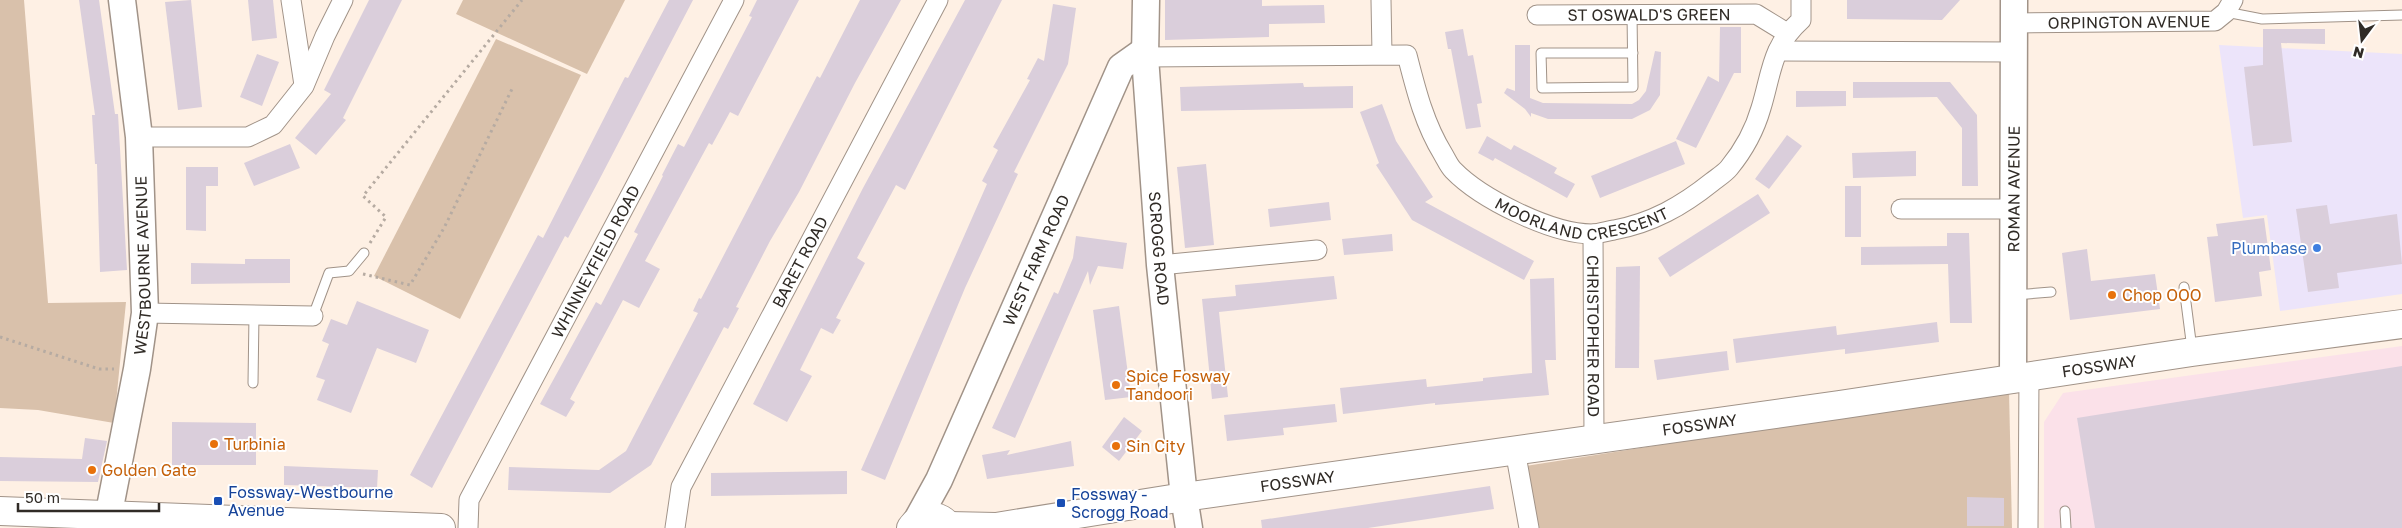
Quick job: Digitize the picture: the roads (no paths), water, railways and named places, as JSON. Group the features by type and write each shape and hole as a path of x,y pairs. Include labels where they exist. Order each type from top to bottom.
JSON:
{"main road":[{"name":"FOSSWAY","path":"926,525 995,528 1184,497 2192,352 2402,324"},
{"path":"0,511 107,522 441,528"}],"street":[{"name":"WESTBOURNE AVENUE","path":"107,522 137,369 145,314 139,137 122,0"},
{"path":"291,0 304,86"},
{"path":"139,137 248,137 273,125 304,86 325,36 343,0"},
{"name":"WHINNEYFIELD ROAD","path":"468,528 470,500 734,0"},
{"name":"BARET ROAD","path":"675,528 681,487 938,0"},
{"name":"SCROGG ROAD","path":"1146,0 1145,54 1160,266 1184,497 1189,528"},
{"path":"1382,0 1382,54"},
{"name":"MOORLAND CRESCENT","path":"1145,54 1407,55 1419,104 1435,140 1452,170 1489,196 1529,219 1564,230 1593,234 1638,225 1673,210 1728,169 1748,140 1761,109 1771,66 1778,51 1787,33 1801,20 1801,0"},
{"name":"ORPINGTON AVENUE","path":"2014,12 2214,21 2230,6"},
{"name":"ROMAN AVENUE","path":"2014,12 2015,295 2021,377"},
{"name":"ST OSWALD'S GREEN","path":"1537,15 1756,14 1787,33"},
{"path":"1778,51 2014,52"},
{"name":"WEST FARM ROAD","path":"926,525 939,480 1121,68 1145,54"},
{"path":"1901,209 2015,209"},
{"name":"CHRISTOPHER ROAD","path":"1593,234 1594,438"},
{"path":"1160,266 1316,250"},
{"path":"145,314 313,316"},
{"path":"2021,377 2028,528"},
{"path":"1514,450 1529,528"}],"lane":[{"path":"2230,6 2262,19 2402,15"},
{"path":"1632,14 1633,53 1633,87 1542,88 1541,53 1633,53"},
{"path":"313,316 329,273 349,271 364,253"},
{"path":"2184,287 2192,352"},
{"path":"2015,295 2051,292"},
{"path":"253,383 254,315"},
{"path":"2065,511 2066,528"}],"place":[{"name":"Plumbase","path":"2317,248"},
{"name":"Chop OOO","path":"2112,295"},
{"name":"Spice Fosway Tandoori","path":"1116,385"},
{"name":"Turbinia","path":"214,444"},
{"name":"Sin City","path":"1116,446"},
{"name":"Golden Gate","path":"92,470"},
{"name":"Fossway-Westbourne Avenue","path":"218,501"},
{"name":"Fossway - Scrogg Road","path":"1061,503"}]}
